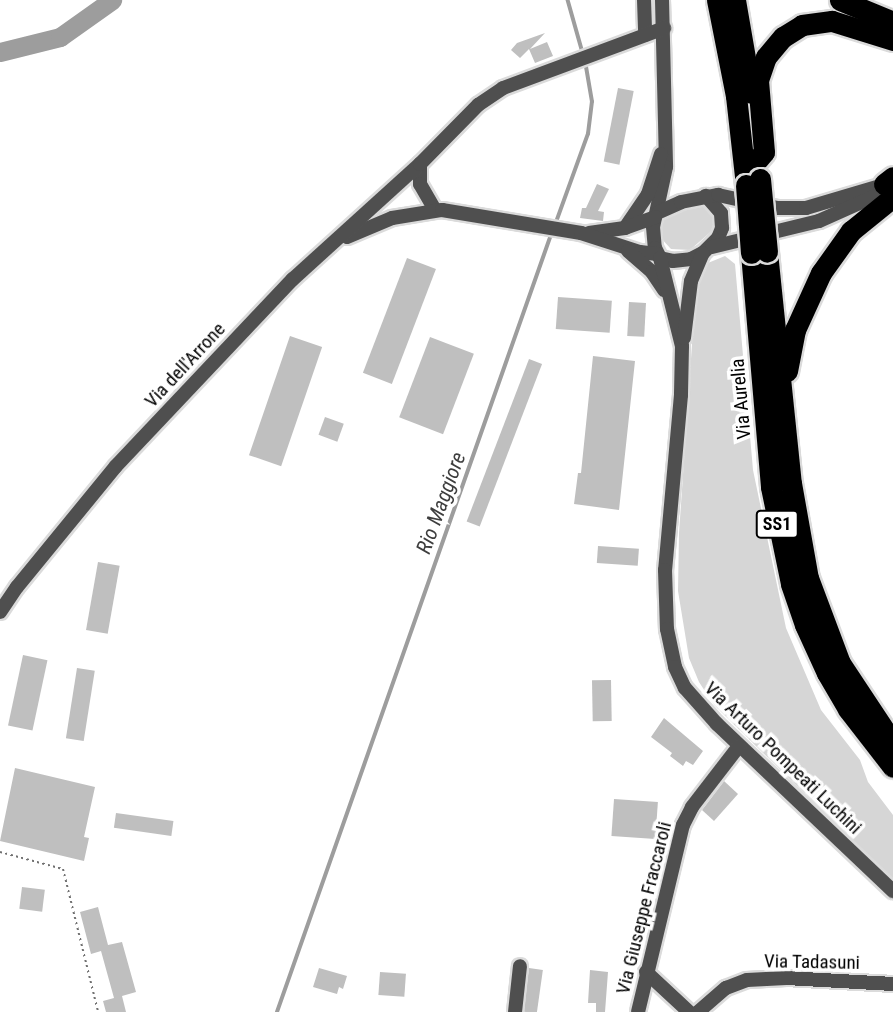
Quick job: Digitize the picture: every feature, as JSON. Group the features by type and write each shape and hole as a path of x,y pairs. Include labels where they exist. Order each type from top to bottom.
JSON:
{"highway":[{"name":"Via Aurelia","path":"717,0 755,174"},
{"name":"Via Aurelia","path":"735,0 751,92 771,487 791,584 808,634 848,709 893,767"},
{"path":"840,0 893,22"},
{"path":"755,174 764,152 758,80 766,57 783,37 802,26 832,21 893,40"},
{"path":"788,453 791,436 788,368 801,314 821,273 845,238 891,186"},
{"name":"Via Aurelia","path":"759,252 803,557 821,619 851,684 893,743"}],"street":[{"path":"644,0 645,35"},
{"path":"659,256 654,236 666,175 662,0"},
{"name":"Via dell'Arrone","path":"0,612 17,587 116,466 293,279 495,92 664,28"},
{"path":"625,228 650,189 665,140"},
{"path":"420,164 420,184 435,209"},
{"path":"578,232 625,228 706,196 724,195 771,207 797,209 891,186"},
{"path":"310,265 340,241 370,226 406,214 435,209 578,232 682,261 707,251 818,221 891,186"},
{"path":"706,196 720,210 723,222 720,234 707,251"},
{"name":"Via Arturo Pompeati Luchini","path":"621,246 657,277 674,311"},
{"name":"Via Arturo Pompeati Luchini","path":"707,251 691,281 682,346 681,396 665,570 667,629 673,660 682,683 739,746 893,891"},
{"name":"Via Arturo Pompeati Luchini","path":"659,256 682,346"},
{"name":"Via Giuseppe Fraccaroli","path":"638,1012 682,825 692,807 739,746"},
{"path":"515,1012 520,966"},
{"path":"646,972 689,1012"},
{"name":"Via Tadasuni","path":"698,1012 726,988 747,980 786,978 893,984"}],"path":[{"path":"0,852 63,869 98,1012"}],"shaded area":[{"path":"692,203 704,203 715,214 714,229 690,250 671,249 659,236 662,221"},
{"path":"725,256 735,264 753,470 786,628 821,710 860,760 868,782 893,815 893,880 714,705 699,682 689,658 678,591 679,533 696,286 703,265"}],"building":[{"path":"545,33 530,49 547,42 553,56 535,63 529,49 520,58 511,50 517,43"},
{"path":"618,88 634,91 619,165 604,162"},
{"path":"597,184 609,189 598,211 604,212 603,221 580,218 582,208 586,208"},
{"path":"407,258 436,269 392,384 363,373"},
{"path":"558,297 612,301 610,333 556,329"},
{"path":"629,302 646,303 644,337 627,336"},
{"path":"290,336 322,347 281,466 249,455"},
{"path":"430,337 474,354 443,434 399,417"},
{"path":"593,356 635,361 619,510 574,504 578,473 581,473"},
{"path":"529,359 542,364 480,526 467,521"},
{"path":"325,417 344,424 337,442 319,435"},
{"path":"598,546 639,549 638,566 597,563"},
{"path":"98,562 120,566 108,634 86,630"},
{"path":"23,655 47,660 32,731 8,725"},
{"path":"77,668 95,671 84,741 66,738"},
{"path":"592,680 611,680 612,721 593,721"},
{"path":"664,718 703,751 693,765 686,761 683,766 670,756 672,753 651,737"},
{"path":"15,768 95,787 84,837 89,838 84,861 0,841"},
{"path":"724,781 738,794 714,821 702,810"},
{"path":"614,799 658,802 655,839 611,836"},
{"path":"116,813 173,821 171,836 114,828"},
{"path":"22,887 45,890 42,912 19,909"},
{"path":"98,907 108,945 122,942 136,992 122,996 126,1012 106,1012 103,1001 114,998 101,951 91,954 80,912"},
{"path":"319,968 347,976 343,989 339,987 337,994 313,987"},
{"path":"529,968 543,970 537,1012 523,1012"},
{"path":"590,970 608,972 605,1012 596,1012 596,1003 588,1003"},
{"path":"380,972 406,974 404,997 378,995"}],"waterway":[{"path":"0,52 60,37 112,0"},
{"name":"Rio Maggiore","path":"568,0 583,53"},
{"name":"Rio Maggiore","path":"555,225 588,134 592,102 585,61"},
{"name":"Rio Maggiore","path":"277,1012 552,232"}]}
